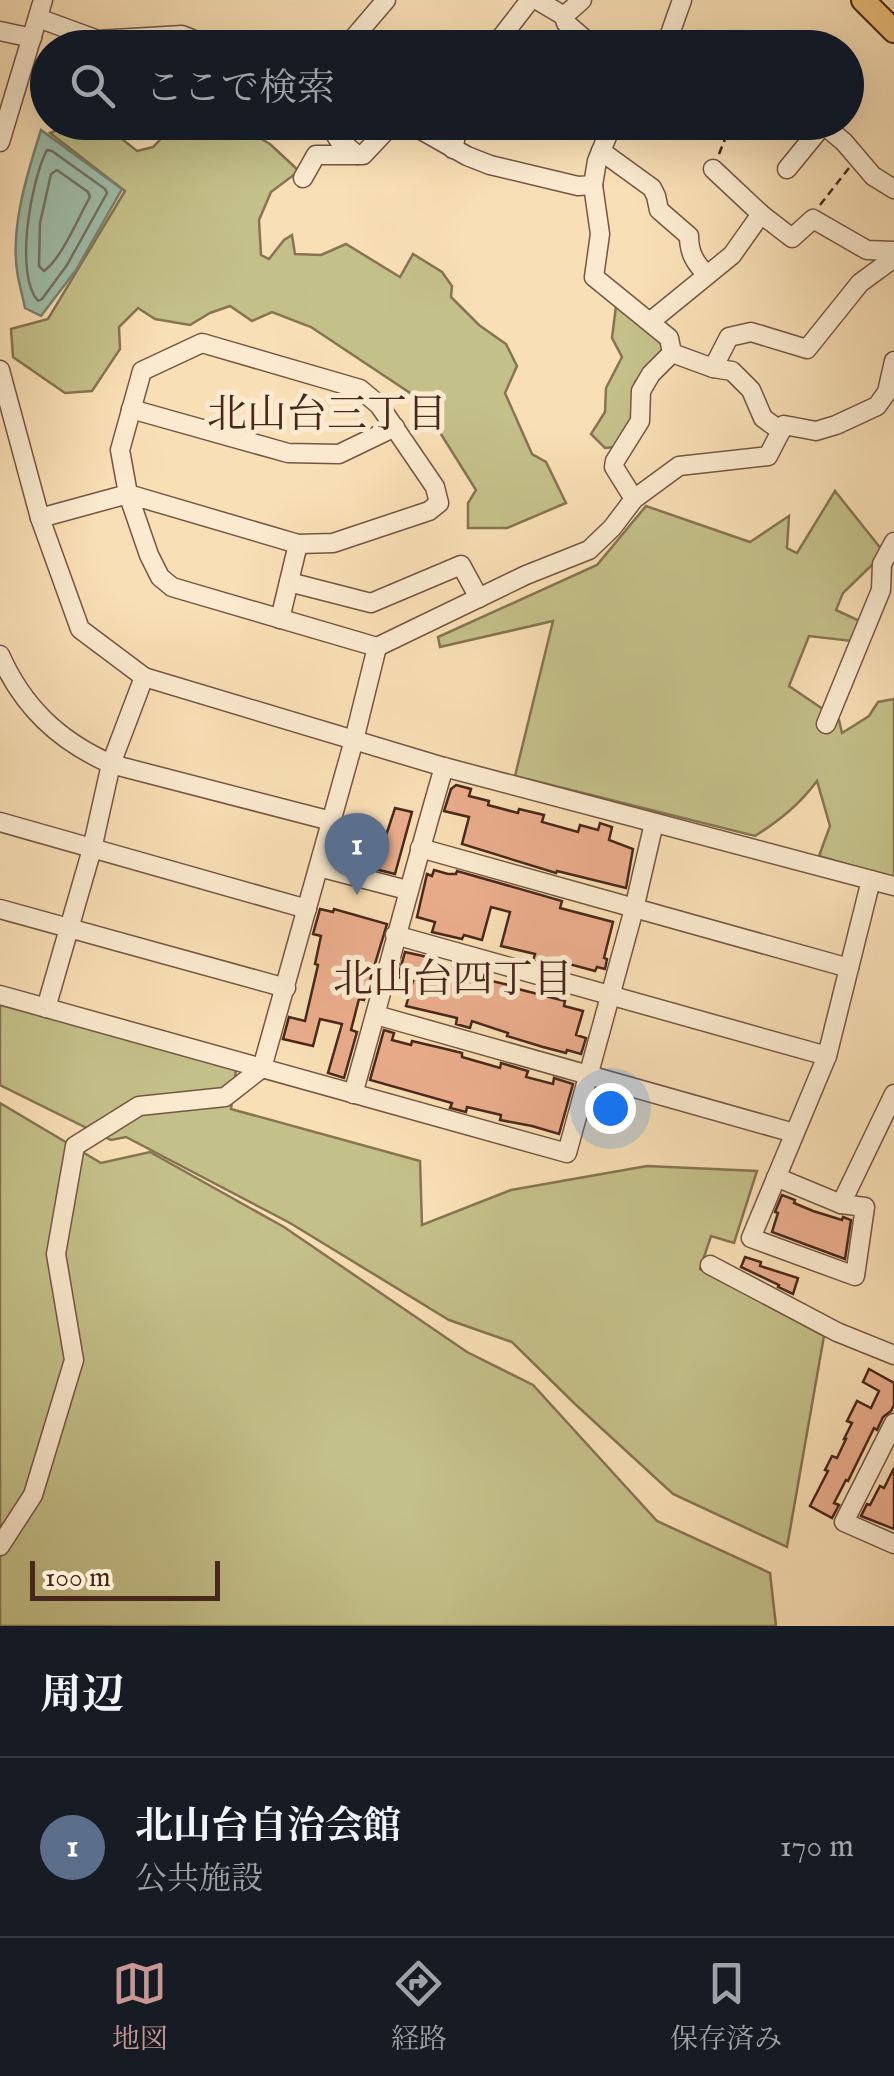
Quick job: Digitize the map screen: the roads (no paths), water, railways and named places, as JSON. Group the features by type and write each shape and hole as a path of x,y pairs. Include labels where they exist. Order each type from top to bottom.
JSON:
{"main road":[{"path":"862,0 894,32"}],"street":[{"path":"360,30 386,0"},
{"path":"508,30 534,0 564,16 575,30"},
{"path":"564,16 582,0"},
{"path":"671,30 682,0"},
{"path":"40,9 79,30"},
{"path":"0,30 30,38"},
{"path":"0,142 5,104 30,43"},
{"path":"339,140 357,155"},
{"path":"303,178 316,155 364,155 378,140"},
{"path":"438,140 490,165 578,186 593,185"},
{"path":"454,149 456,140"},
{"path":"606,140 593,185 600,234 594,277 669,338 672,353"},
{"path":"787,170 809,140"},
{"path":"841,140 873,176 894,189"},
{"path":"601,151 652,188 658,210 689,236 689,250 708,275"},
{"path":"713,169 792,238 813,219 867,250 894,254"},
{"path":"651,321 732,255 760,214"},
{"path":"713,368 729,337 751,332 807,349 860,283 894,254"},
{"path":"40,518 128,494 298,544 333,543 429,511 438,502 435,487 379,405 360,389 202,342 142,371 120,450 128,494 150,555 160,577 172,587 377,647 589,550 634,499 679,466 768,456 784,425 816,430 877,406 891,383 894,360"},
{"path":"672,353 732,371 751,390 763,418 780,431"},
{"path":"634,499 614,461 640,421 641,391 672,353"},
{"path":"1,378 40,518 80,628 144,677 444,767 894,886"},
{"path":"131,409 288,452 339,454 395,427"},
{"path":"826,724 882,590 882,564 894,542"},
{"path":"280,619 298,544"},
{"path":"289,582 371,603 462,565 479,598"},
{"path":"0,1546 32,1495 74,1360 56,1254 75,1146 139,1106 225,1097 262,1068 377,647"},
{"path":"0,655 30,707 51,729 84,752 111,764 331,821"},
{"path":"46,1008 92,849 111,764 144,677"},
{"path":"352,1094 444,767"},
{"path":"0,822 307,909"},
{"path":"0,995 567,1153 654,823"},
{"path":"420,848 849,968"},
{"path":"319,867 408,890"},
{"path":"776,1176 842,1204 865,1207 855,1276 751,1238 776,1176 827,1056 871,880"},
{"path":"0,909 286,988"},
{"path":"395,935 827,1056"},
{"path":"376,1015 794,1133"},
{"path":"842,1204 890,1115 894,1094"},
{"path":"710,1266 837,1332 894,1354"},
{"path":"894,1422 844,1522 894,1544"}],"water":[{"path":"38,140 55,140 122,189 76,270 41,316 25,308 18,277 16,241 25,184"}],"place":[{"name":"北山台自治会館","path":"357,895"}],"district":[{"name":"北山台三丁目","path":"327,416"},
{"name":"北山台四丁目","path":"453,981"}]}
